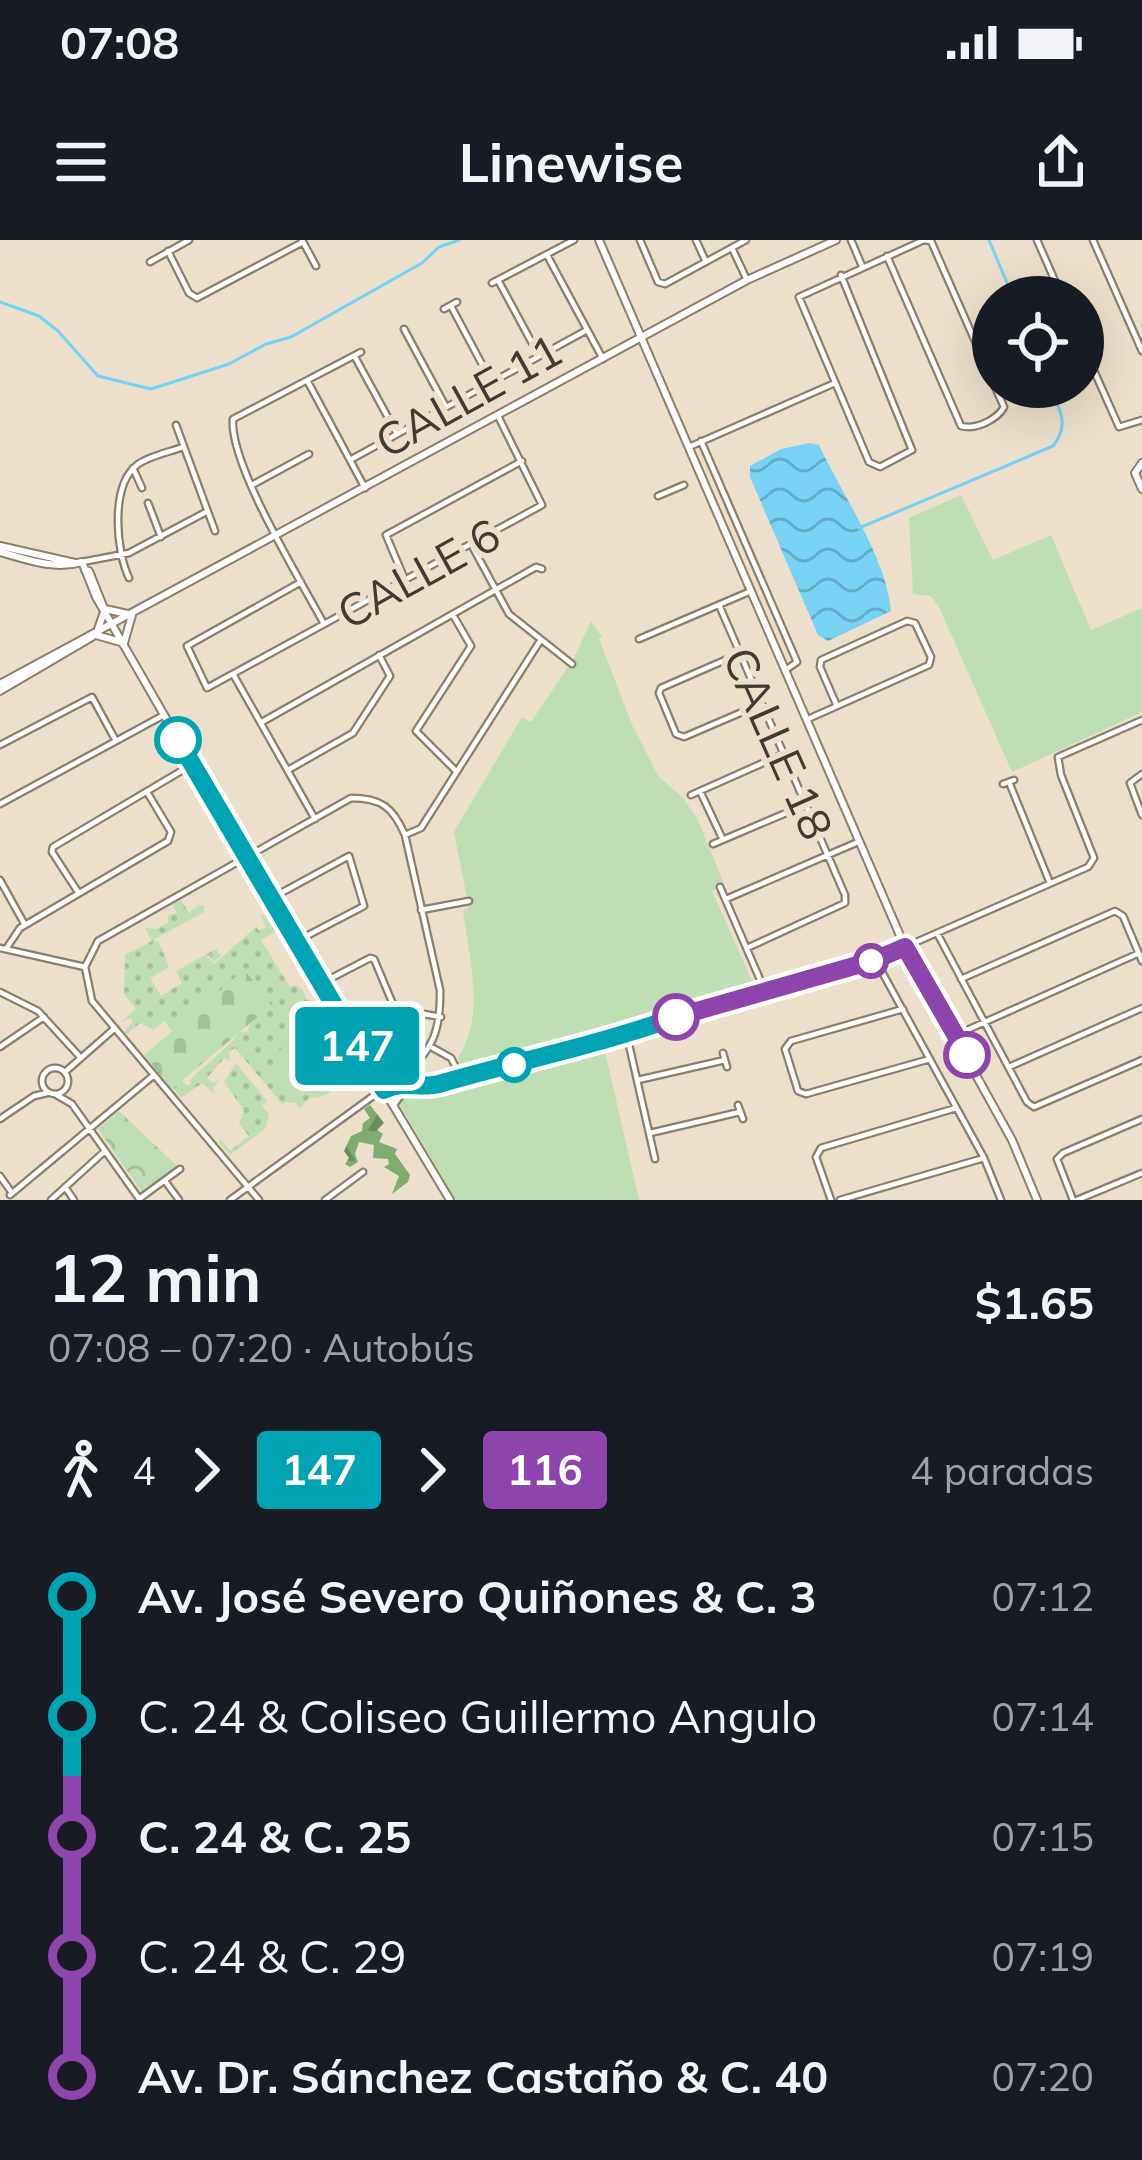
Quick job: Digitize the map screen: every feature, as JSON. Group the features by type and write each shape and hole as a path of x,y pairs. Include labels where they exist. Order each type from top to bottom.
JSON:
{"street":[{"path":"150,262 189,240"},
{"path":"540,356 495,281 574,240"},
{"path":"599,240 905,947 1029,1175 1036,1200"},
{"path":"640,240 662,284 746,240"},
{"path":"696,240 706,262"},
{"path":"0,688 747,280 836,240"},
{"path":"851,240 862,266"},
{"path":"841,274 912,450 880,467 869,462 799,297 841,274 924,240 932,243 972,335"},
{"path":"1037,240 1052,276"},
{"path":"1093,240 1142,351"},
{"path":"168,251 189,293 197,298 303,241 316,266"},
{"path":"732,248 747,280"},
{"path":"547,254 603,359"},
{"path":"886,256 961,426 999,416 1003,408"},
{"path":"450,305 492,382"},
{"path":"404,329 446,407"},
{"name":"CALLE 11","path":"350,460 587,330"},
{"path":"324,624 252,484 232,430 233,419 358,354 397,434"},
{"path":"308,382 365,488"},
{"path":"689,447 835,382"},
{"path":"1104,393 1118,425 1124,428 1142,419"},
{"name":"CALLE 6","path":"301,582 187,646 207,688 542,505 498,416"},
{"path":"176,425 215,531"},
{"path":"701,441 797,662 785,670"},
{"path":"129,578 119,553 117,518 133,468 183,447"},
{"path":"252,484 309,454"},
{"path":"405,580 386,536 523,461"},
{"path":"1142,463 1135,473 1142,489"},
{"path":"133,468 142,488"},
{"path":"658,496 684,485"},
{"path":"148,503 161,538"},
{"path":"80,565 129,553 206,512"},
{"path":"471,544 509,614 572,664"},
{"path":"0,549 80,565 89,571 104,608 164,715 449,1200"},
{"path":"262,722 536,567 542,569"},
{"path":"639,639 751,591"},
{"name":"CALLE 18","path":"719,605 845,903 747,948"},
{"path":"104,608 132,615"},
{"path":"94,636 104,608"},
{"path":"452,614 470,646 416,731 456,771"},
{"path":"124,644 132,615"},
{"path":"806,720 929,665 931,657 915,623 907,621 821,660 837,706"},
{"path":"94,636 124,644"},
{"path":"405,835 421,828 540,641"},
{"path":"740,654 661,688 676,734 684,736 761,704"},
{"path":"288,770 352,734 391,676 380,655"},
{"path":"233,674 315,819"},
{"path":"0,745 92,697 116,741"},
{"path":"0,804 164,715"},
{"path":"393,1106 402,1094 627,1035 875,960 1088,866 1094,858 1058,757 1142,720"},
{"path":"691,795 783,754"},
{"path":"78,892 53,847 193,764"},
{"path":"1142,774 1130,783 1142,815"},
{"path":"1008,782 1051,883"},
{"path":"700,790 726,839"},
{"path":"85,967 3,949 25,925 169,841 171,832 147,791"},
{"path":"259,1200 92,1001 85,967 92,949 106,934 351,798 379,800 396,813 405,835 440,991 441,1017 433,1047 402,1076"},
{"path":"713,844 805,805"},
{"path":"726,899 859,841"},
{"path":"270,899 349,856 364,906 295,942"},
{"path":"0,880 25,925"},
{"path":"720,887 766,992"},
{"path":"421,910 469,901"},
{"path":"956,1035 1140,957 1124,916 1114,911 961,979"},
{"path":"937,933 1027,1102 1034,1107 1142,1060"},
{"path":"320,984 374,959 394,1009 441,1017"},
{"path":"875,960 984,1158 1001,1200"},
{"path":"0,992 44,1017 81,1058"},
{"path":"1009,1067 1142,1008"},
{"path":"903,1009 787,1044 798,1091 806,1094 930,1059"},
{"path":"0,1047 44,1017"},
{"path":"65,1072 115,1028"},
{"path":"627,1035 656,1160"},
{"path":"433,1047 451,1058 461,1077"},
{"path":"638,1079 725,1060"},
{"path":"34,1096 51,1069 65,1072"},
{"path":"65,1072 72,1104 139,1200 180,1169"},
{"path":"0,1176 12,1194 154,1075"},
{"path":"230,1200 398,1078 449,1080"},
{"path":"43,1080 52,1093 72,1104"},
{"path":"0,1119 34,1096 64,1090 68,1082"},
{"path":"383,1089 396,1084 429,1086"},
{"path":"831,1200 816,1156 820,1148 956,1108"},
{"path":"650,1132 740,1112"},
{"path":"1142,1119 1057,1159 1075,1200 1142,1173"},
{"path":"51,1200 105,1151"},
{"path":"840,1200 984,1158"},
{"path":"325,1200 363,1172"},
{"path":"164,1181 179,1200"},
{"path":"65,1187 74,1200"}],"green space":[{"path":"961,495 993,560 1051,535 1091,630 1142,608 1142,712 1012,772 939,607 931,596 913,594 909,518"},
{"path":"591,621 602,637 633,727 659,777 697,818 724,884 712,891 754,985 598,1035 462,1069 458,1058 471,1024 473,986 463,911 469,908 454,832 522,717 531,722 574,658"},
{"path":"181,900 189,913 202,902 198,906 204,905 204,912 153,940 159,942 169,967 150,978 161,996 182,983 176,971 216,949 221,956 214,962 209,957 214,951 207,957 214,964 256,927 259,931 266,927 261,916 278,923 281,928 261,940 290,987 303,990 311,1010 316,1008 321,1015 311,1023 342,1069 325,1079 333,1090 330,1093 308,1099 300,1109 296,1103 284,1102 284,1106 235,1048 229,1052 230,1061 224,1058 207,1078 213,1083 220,1080 213,1088 215,1094 202,1083 181,1098 173,1088 182,1080 187,1086 191,1083 272,1005 244,971 172,1031 164,1021 153,1030 140,1023 124,1032 133,1021 120,1023 136,1009 124,994 125,955 152,941 145,928 168,923 168,915 177,913 172,904"},
{"path":"244,970 273,1004 172,1089 144,1055"},
{"path":"306,1021 337,1070 290,1102 279,1080 278,1057 287,1037"},
{"path":"604,1047 639,1200 456,1200 399,1104 402,1096"},
{"path":"236,1063 267,1101 262,1106 269,1114 266,1128 230,1155 218,1141 230,1151 249,1136 239,1124 244,1110 224,1082"},
{"path":"370,1105 384,1123 377,1130 383,1134 379,1142 397,1149 395,1154 410,1175 392,1194 399,1176 384,1167 388,1159 373,1158 374,1145 359,1142 358,1162 350,1167 345,1164 349,1158 344,1151 351,1136 362,1131 370,1118 364,1109"},
{"path":"119,1111 178,1167 142,1192 98,1129"}],"water":[{"path":"819,445 862,527 881,570 891,611 828,641 818,635 750,477 750,466 781,449"}],"waterway":[{"path":"0,302 39,316 98,376 151,389 229,364 291,337 422,263 439,247 459,240"},
{"path":"989,240 1004,276"},
{"path":"859,528 1053,446 1062,424 1059,408"}],"bus line":[{"name":"147","path":"178,740 384,1090 396,1084 439,1084 594,1045 676,1017"},
{"name":"116","path":"676,1017 875,960 905,947 967,1055"}]}
